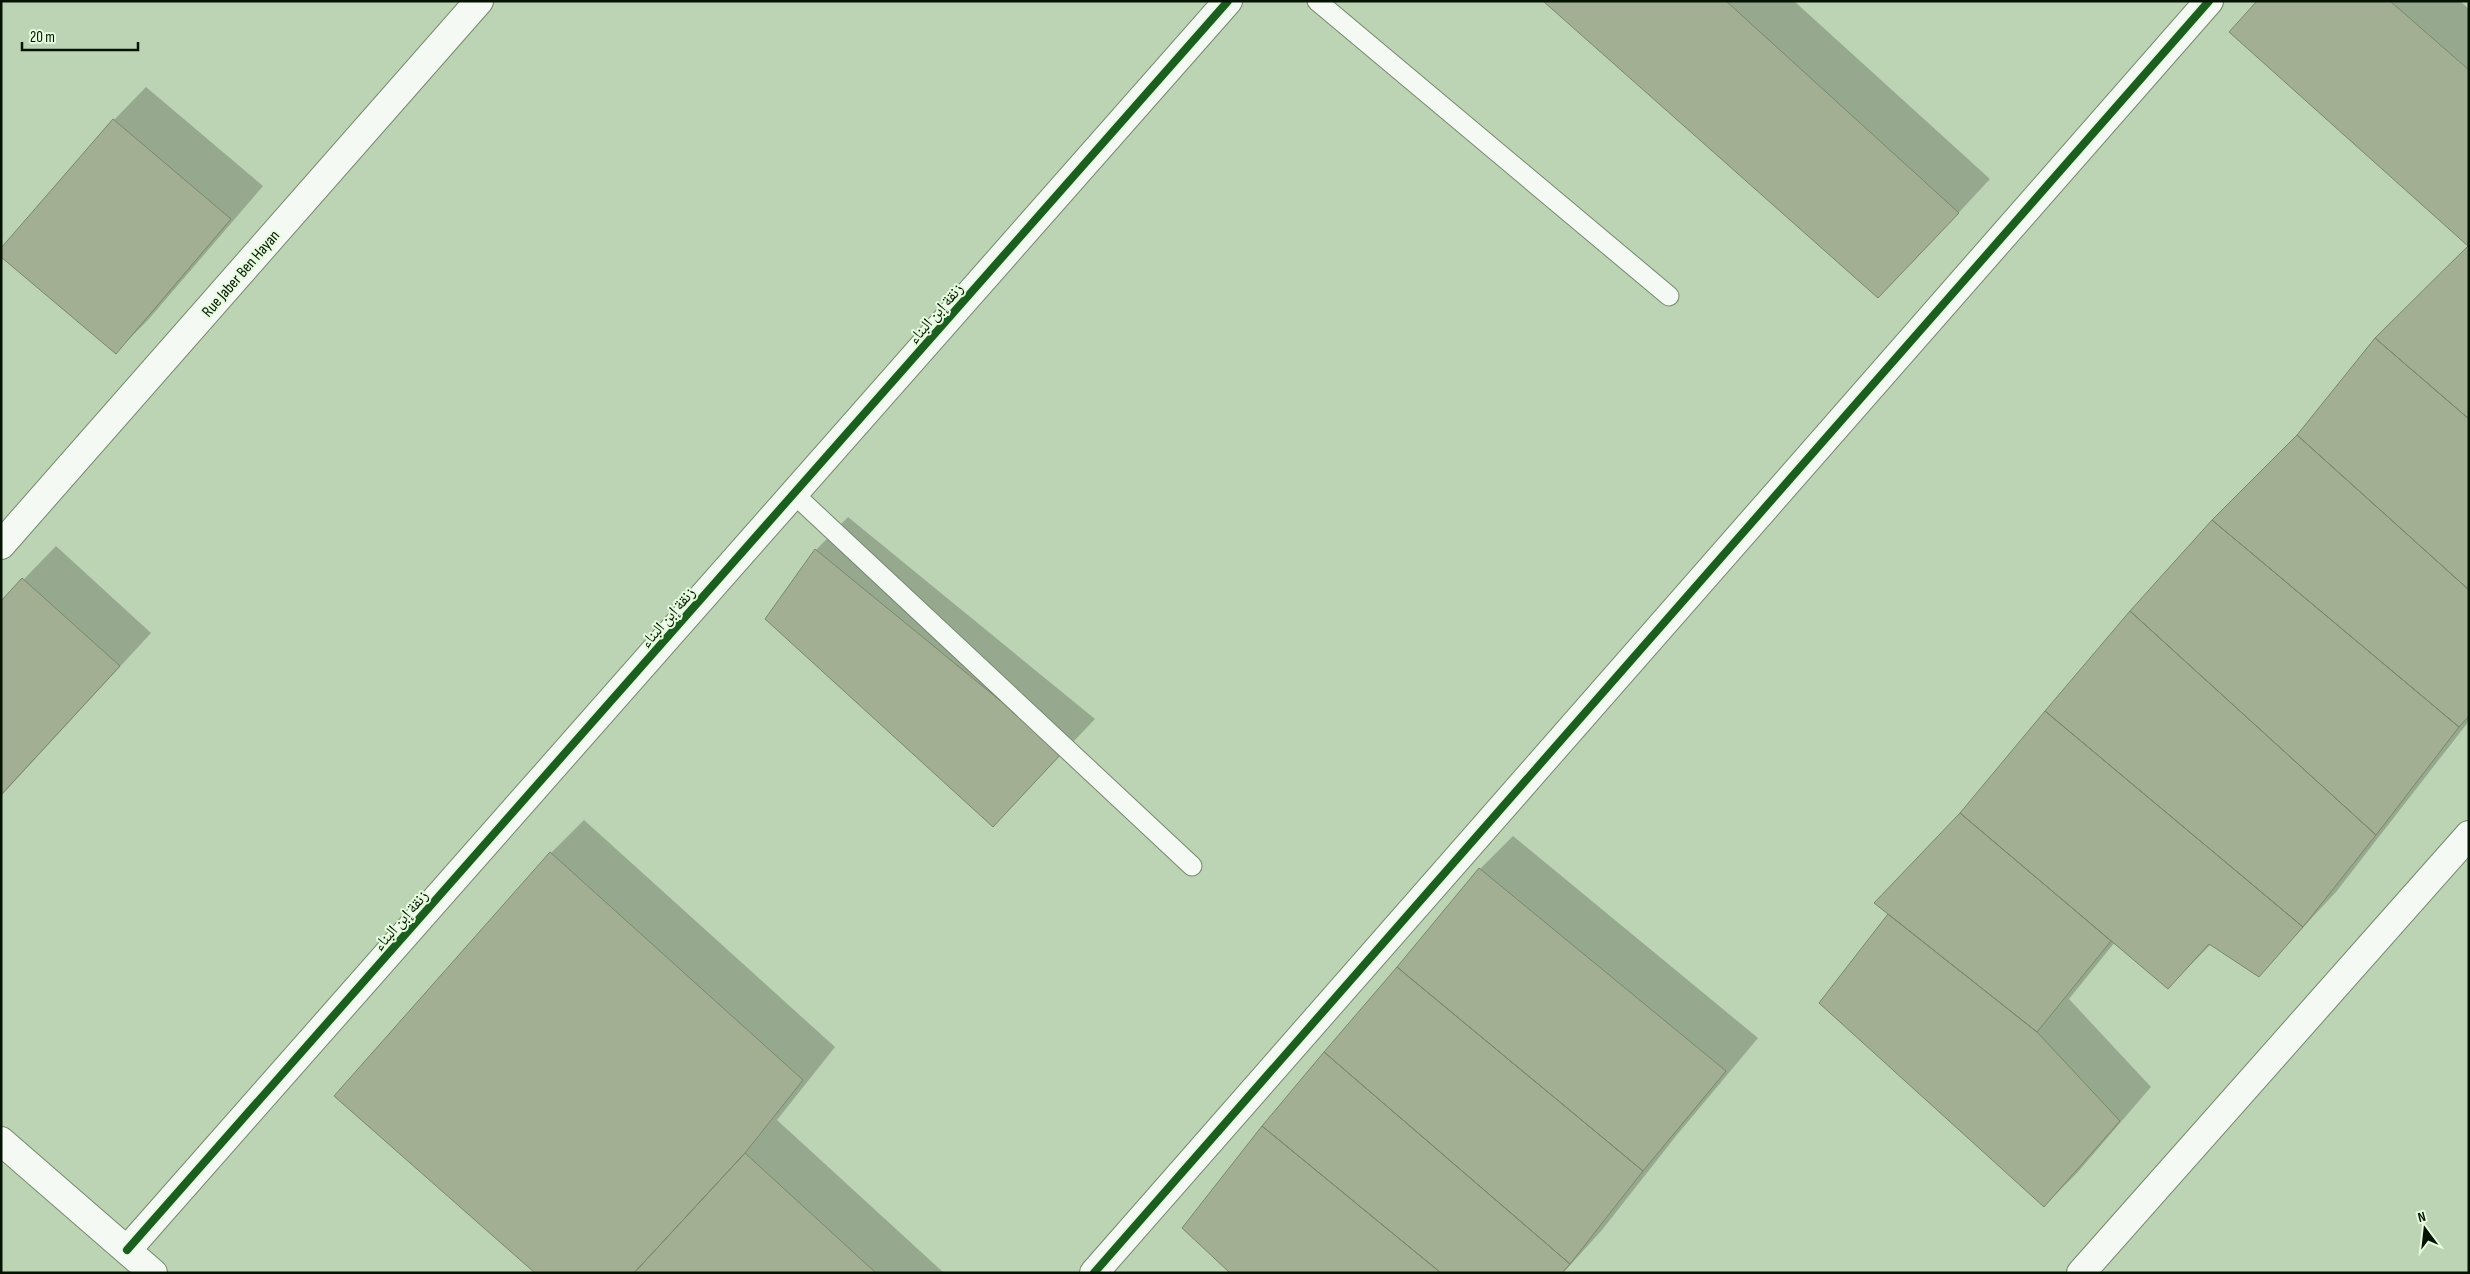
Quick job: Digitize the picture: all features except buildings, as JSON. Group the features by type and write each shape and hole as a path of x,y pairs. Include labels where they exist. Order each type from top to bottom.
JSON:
{"street":[{"name":"Rue Jaber Ben Hayan","path":"1,545 479,1"},
{"name":"زنقة إبن البناء","path":"127,1250 1228,1"},
{"path":"1094,1273 2209,1"},
{"path":"2081,1273 2469,835"},
{"path":"1,1141 153,1273"}],"lane":[{"path":"1317,1 1669,296"},
{"path":"794,494 1192,866"}],"cycle path":[{"path":"127,1250 1228,1"},
{"path":"1094,1273 2209,1"}]}
